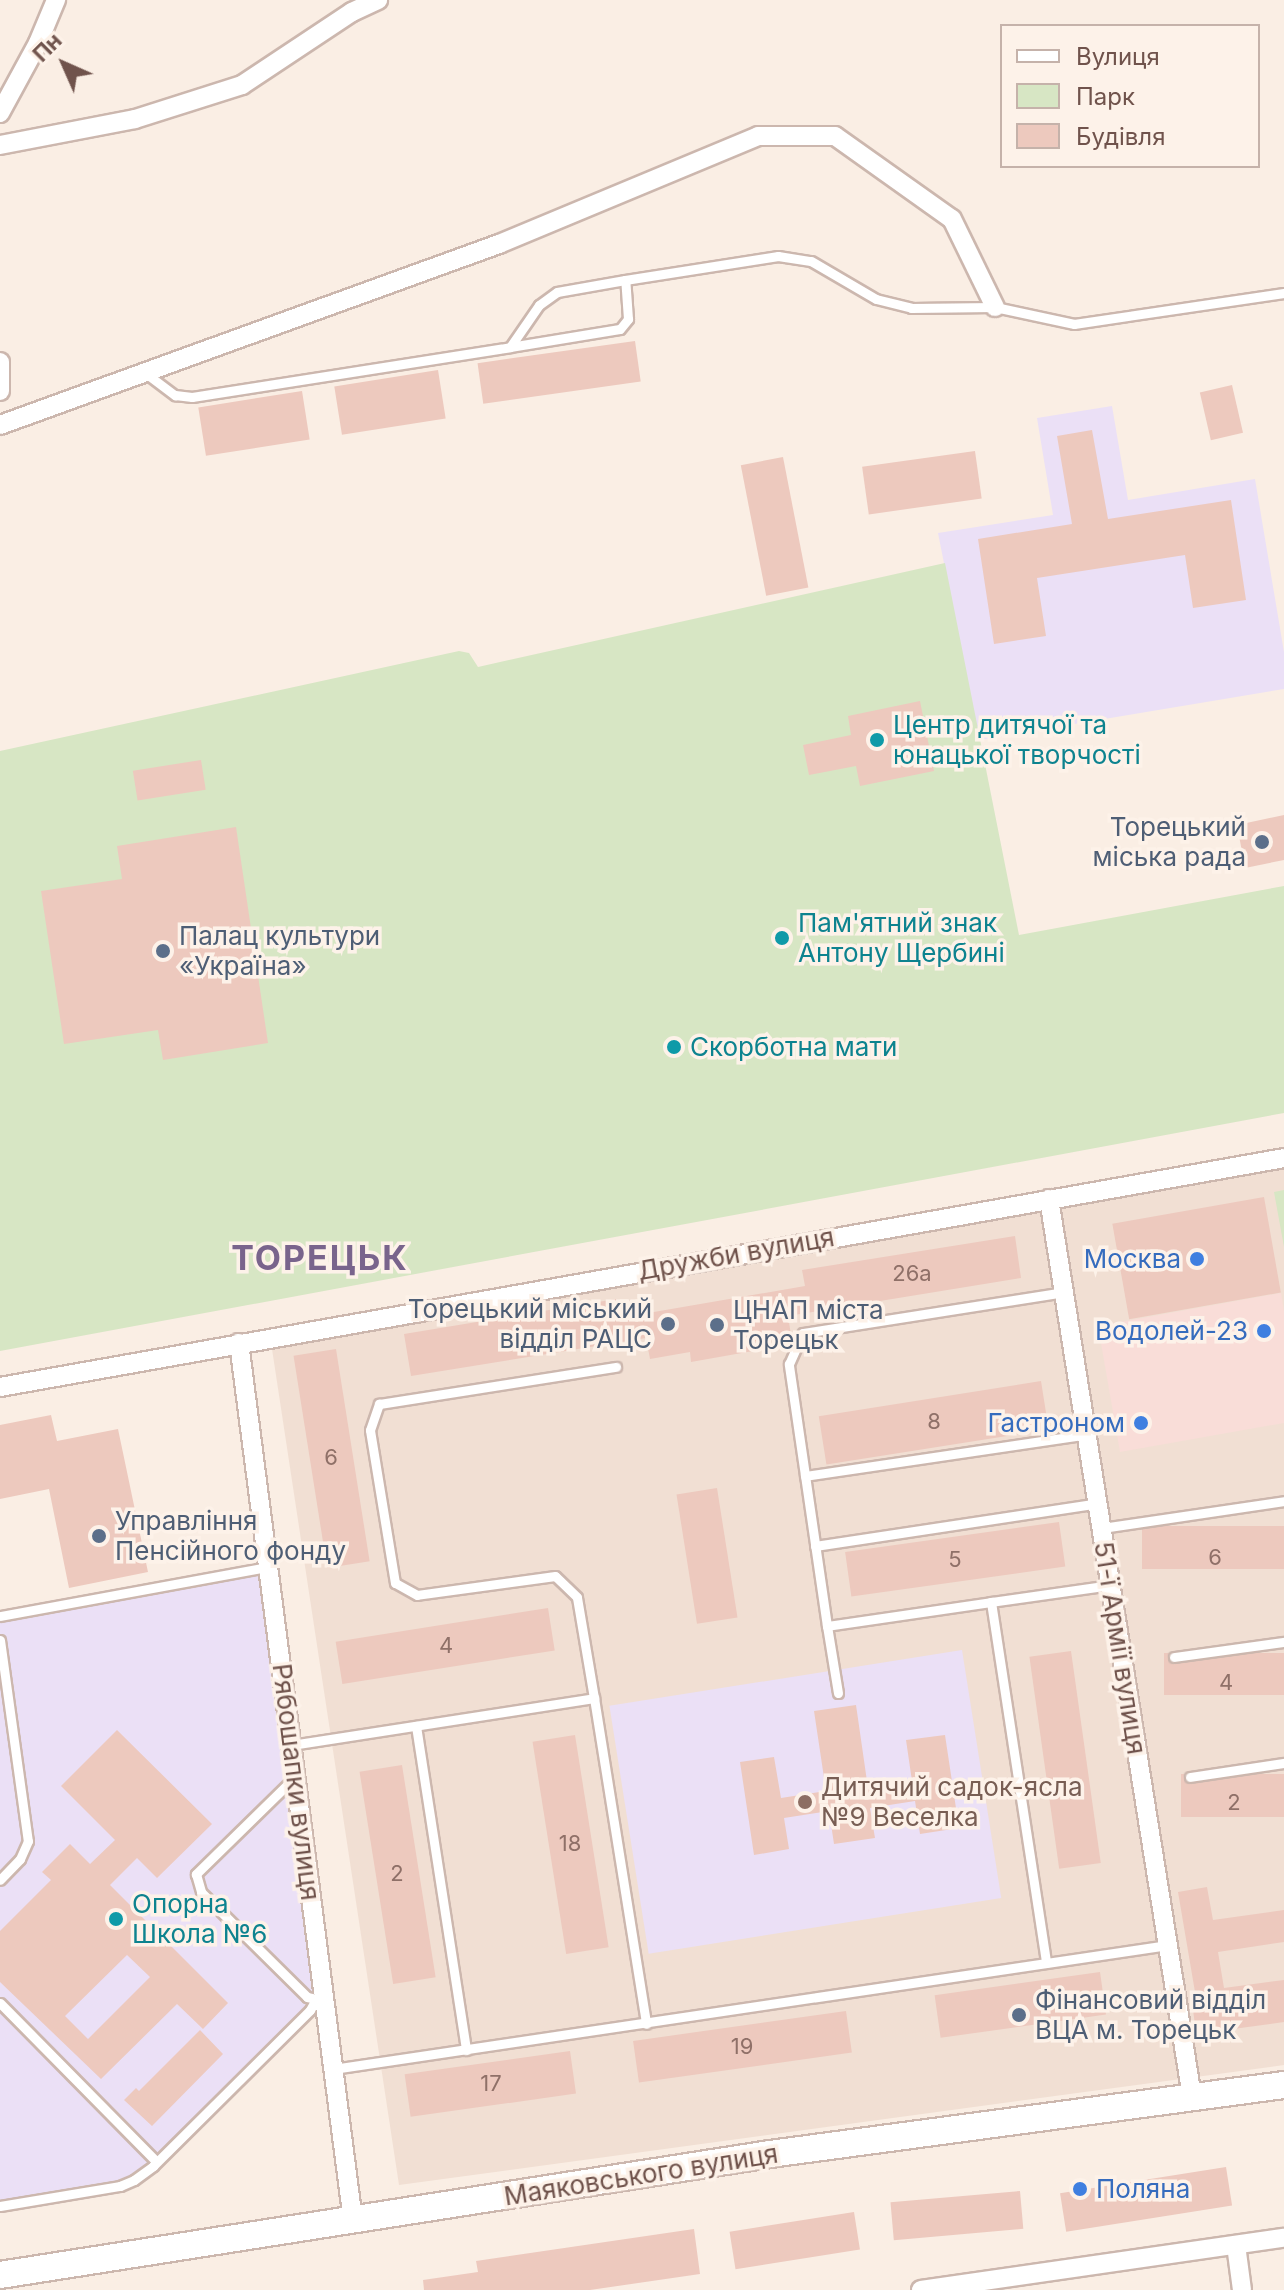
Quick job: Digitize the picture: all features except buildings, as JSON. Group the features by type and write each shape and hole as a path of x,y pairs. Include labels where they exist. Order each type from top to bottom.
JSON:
{"main road":[{"name":"Маяковського вулиця","path":"0,2275 770,2154 1284,2085"}],"street":[{"path":"0,113 38,43 56,0"},
{"path":"0,145 135,119 242,85 358,6 378,0"},
{"path":"0,425 499,244 758,136 835,136 952,219 995,307"},
{"path":"0,362 0,391"},
{"name":"Дружби вулиця","path":"0,1387 1284,1158"},
{"name":"51-ї Армії вулиця","path":"1049,1199 1192,2097"},
{"name":"Рябошапки вулиця","path":"239,1343 295,1777 320,2000 333,2069 353,2221"},
{"path":"921,2290 1284,2238"},
{"path":"1236,2245 1242,2290"}],"lane":[{"path":"510,347 539,305 557,292 778,256 811,261 876,299 911,308 995,307 1074,324 1284,293"},
{"path":"144,372 175,395 192,397 620,329 628,319 625,280"},
{"path":"838,1693 789,1364 803,1333 1065,1292"},
{"path":"616,1367 379,1404 370,1430 395,1583 417,1595 555,1576 577,1597 646,2024"},
{"path":"805,1476 1088,1434"},
{"path":"1102,1528 1284,1501"},
{"path":"815,1546 1098,1503"},
{"path":"0,1616 268,1567"},
{"path":"827,1626 1110,1585"},
{"path":"991,1602 1046,1963"},
{"path":"0,1640 28,1841 20,1859 0,1880"},
{"path":"1174,1657 1284,1642"},
{"path":"291,1745 594,1698"},
{"path":"416,1726 466,2050"},
{"path":"1190,1777 1284,1763"},
{"path":"295,1777 196,1874 201,1892 307,1997 320,2000"},
{"path":"333,2069 1046,1963 1167,1940"},
{"path":"0,2206 120,2186 157,2162 320,2000"},
{"path":"0,2003 157,2162"}],"shaded area":[{"path":"1112,406 1128,500 1255,479 1284,652 1284,689 979,740 938,533 1053,515 1037,418"},
{"path":"1284,1169 1284,2065 399,2185 272,1349"},
{"path":"1281,1293 1284,1311 1284,1423 1120,1452 1098,1326"},
{"path":"268,1567 295,1777 315,2001 134,2180 0,2206 0,1616"},
{"name":"Дитячий садок-ясла №9 Веселка","path":"962,1650 1001,1898 649,1954 609,1706"}],"green space":[{"path":"945,563 1019,935 1284,886 1284,1113 0,1351 0,751 459,651 469,653 478,667"},
{"path":"1284,1190 1284,1247 1274,1192"}],"place":[{"name":"Центр дитячої та юнацької творчості","path":"877,740"},
{"name":"Торецький міська рада","path":"1262,842"},
{"name":"Пам'ятний знак Антону Щербині","path":"782,938"},
{"name":"Палац культури «Україна»","path":"163,951"},
{"name":"Скорботна мати","path":"674,1047"},
{"name":"Москва","path":"1197,1259"},
{"name":"Торецький міський відділ РАЦС","path":"668,1324"},
{"name":"ЦНАП міста Торецьк","path":"717,1325"},
{"name":"Водолей-23","path":"1264,1331"},
{"name":"Гастроном","path":"1141,1423"},
{"name":"Управління Пенсійного фонду","path":"99,1536"},
{"name":"Дитячий садок-ясла №9 Веселка","path":"805,1802"},
{"name":"Опорна Школа №6","path":"116,1919"},
{"name":"Фінансовий відділ ВЦА м. Торецьк","path":"1019,2015"},
{"name":"Поляна","path":"1080,2189"}],"district":[{"name":"ТОРЕЦЬК","path":"320,1258"}]}
